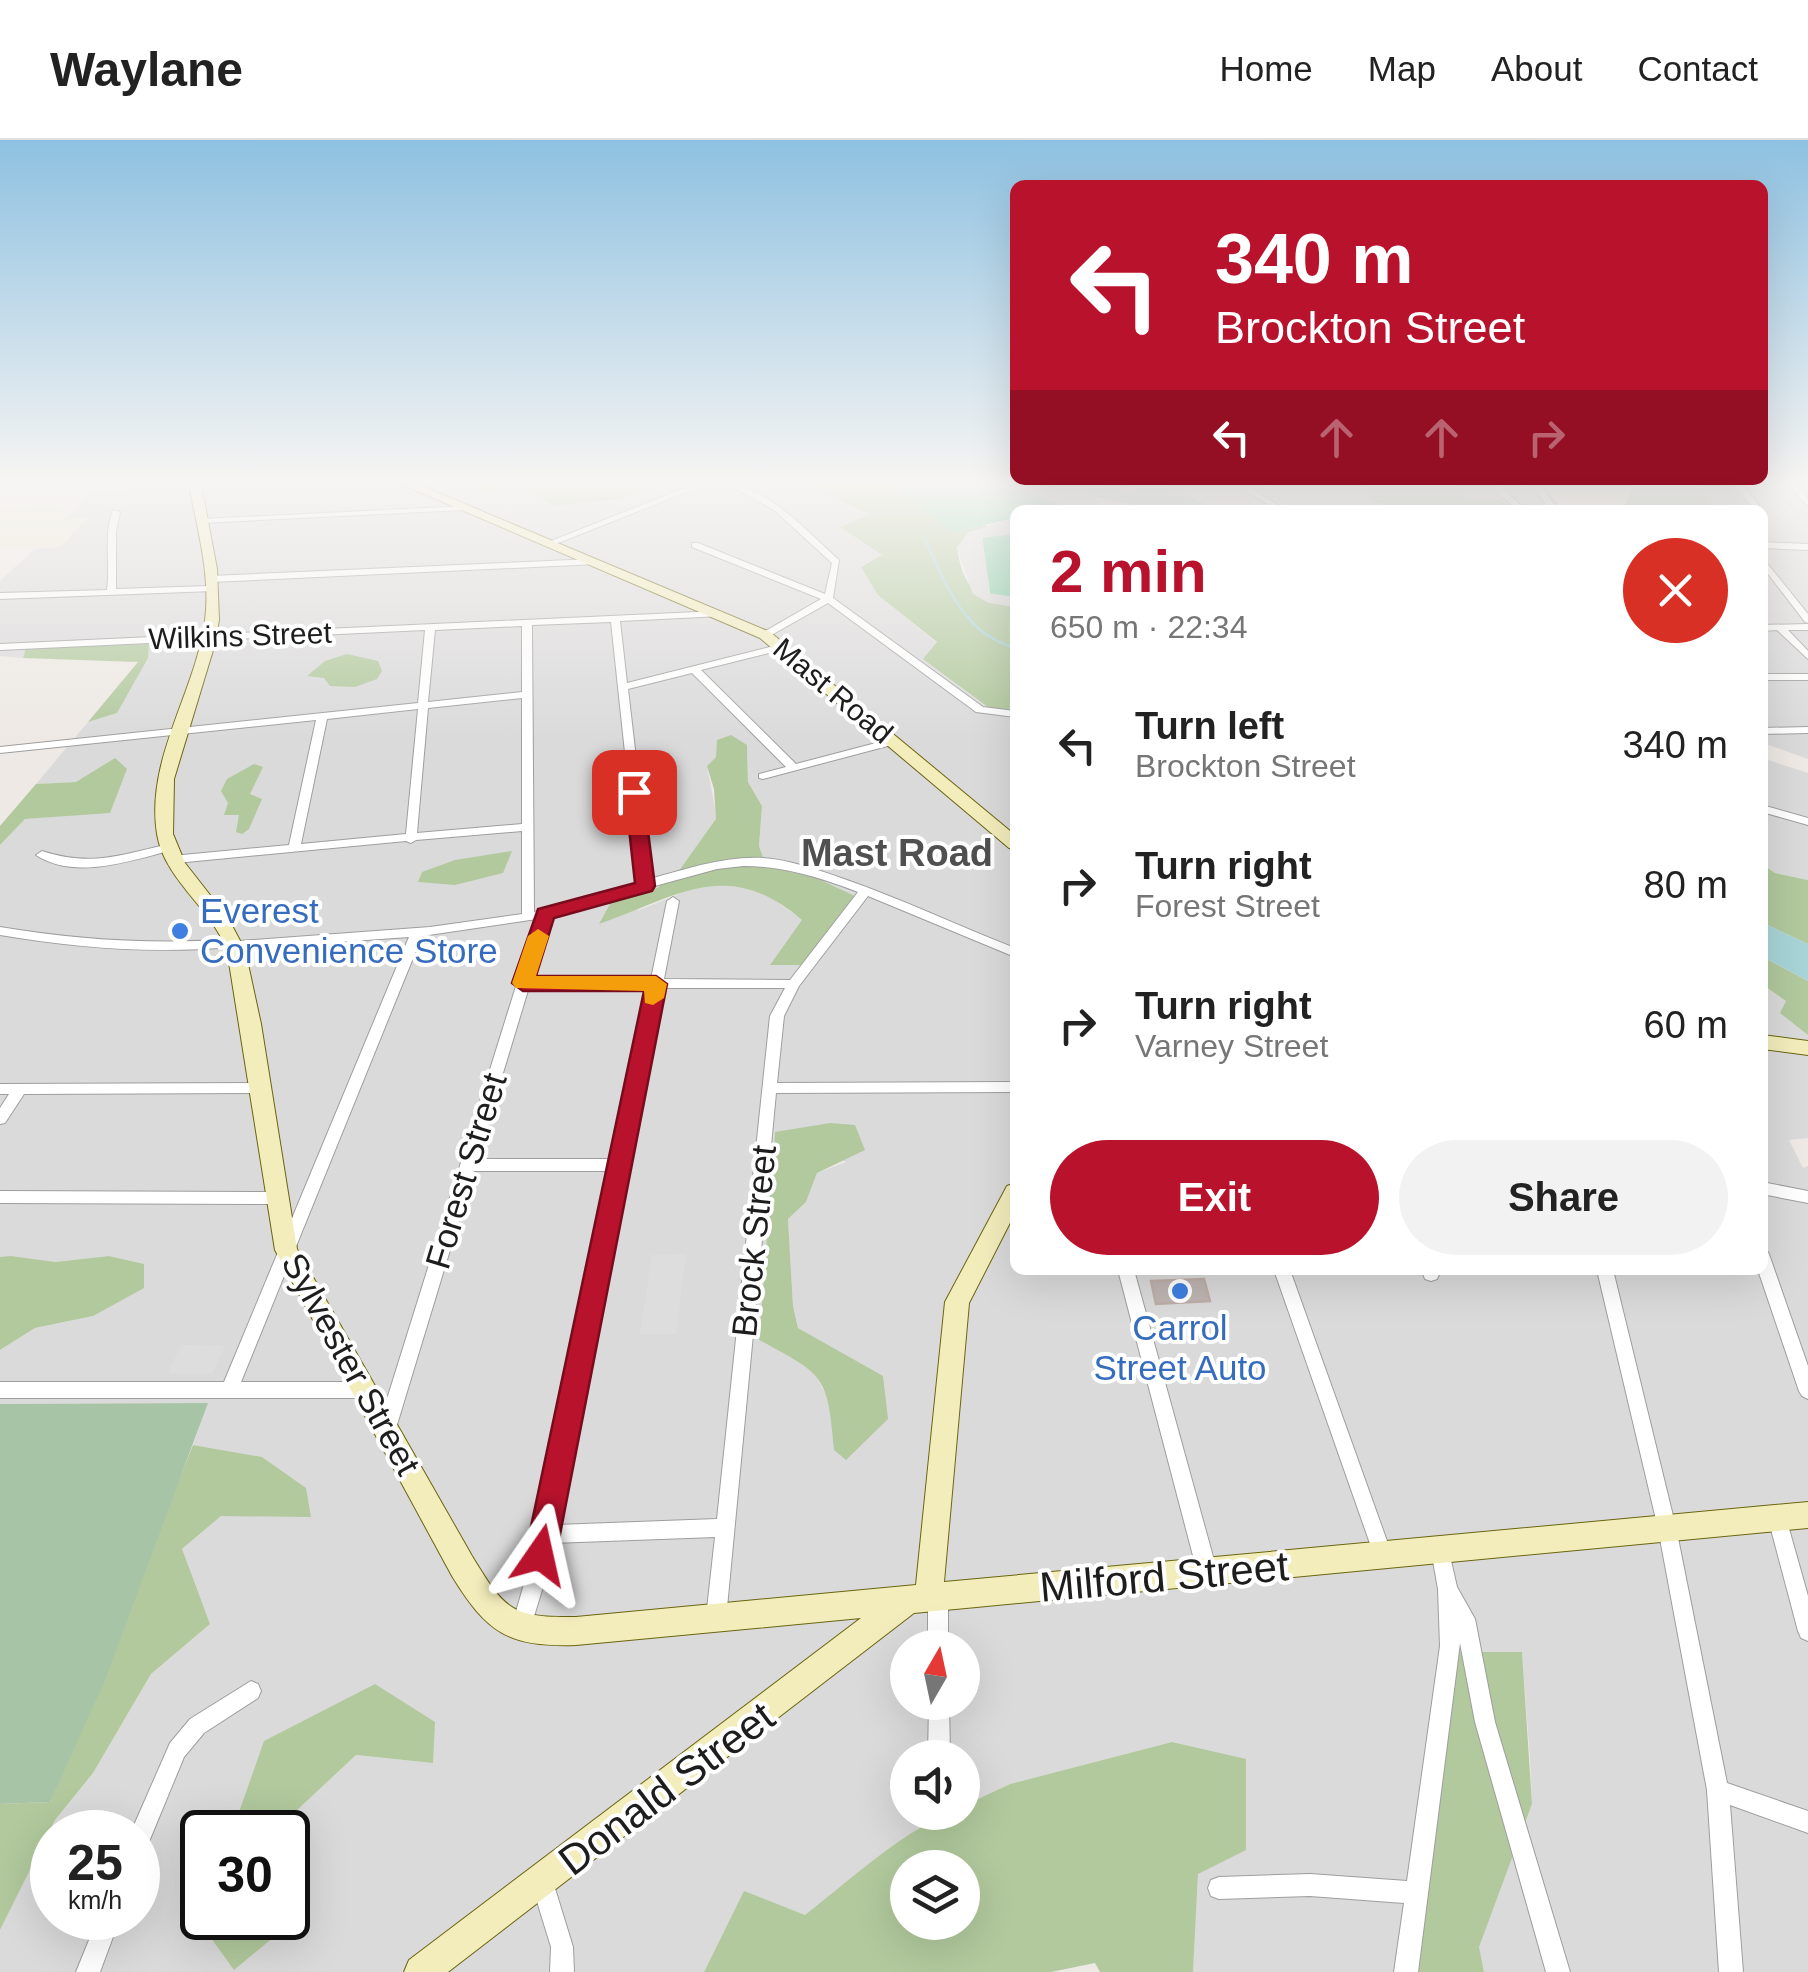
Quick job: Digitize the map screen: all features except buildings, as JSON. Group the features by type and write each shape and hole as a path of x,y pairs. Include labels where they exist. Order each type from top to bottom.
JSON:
{"street":[{"path":"110,592 114,569"},
{"path":"208,569 212,612 208,638 178,731 165,797 172,854 235,944"},
{"path":"0,596 463,569"},
{"name":"Mast Road","path":"612,569 765,635 1010,840"},
{"path":"754,569 828,600 986,713 1010,714"},
{"path":"765,635 828,600 835,569"},
{"path":"1768,628 1808,624 1769,569"},
{"name":"Wilkins Street","path":"0,646 719,614"},
{"path":"615,619 645,886"},
{"path":"527,624 528,917"},
{"path":"411,840 430,628"},
{"path":"1780,628 1808,656"},
{"path":"623,687 782,647"},
{"path":"696,670 794,768"},
{"path":"1768,677 1808,677"},
{"path":"0,750 525,695"},
{"path":"294,850 322,716"},
{"path":"1768,730 1808,730"},
{"path":"763,776 894,742"},
{"path":"1768,810 1808,822"},
{"path":"42,854 55,862 80,864 172,854 294,850 525,827"},
{"path":"0,930 91,943 175,947 418,931 545,914 694,872 754,862 812,872 1010,951"},
{"name":"Brock Street","path":"716,1618 777,1016 794,984 864,893"},
{"path":"520,1630 544,1534 673,901"},
{"name":"Forest Street","path":"387,1428 545,914"},
{"path":"229,1391 418,931"},
{"name":"Sylvester Street","path":"235,944 274,1198 286,1250 487,1608 520,1630"},
{"path":"523,983 794,984"},
{"path":"1768,1043 1808,1048"},
{"path":"0,1089 258,1088"},
{"path":"770,1088 1010,1088"},
{"path":"0,1119 20,1089"},
{"path":"467,1165 618,1164"},
{"path":"1768,1189 1808,1197"},
{"path":"0,1197 274,1198"},
{"path":"933,1630 925,1598 957,1302 1010,1201"},
{"path":"1768,1274 1808,1391"},
{"path":"1127,1275 1207,1572"},
{"path":"1284,1275 1382,1555"},
{"path":"1606,1275 1667,1528 1718,1790 1731,1972"},
{"path":"0,1390 363,1390"},
{"name":"Milford Street","path":"520,1630 576,1631 1808,1515"},
{"path":"1776,1518 1808,1631"},
{"path":"544,1534 725,1528"},
{"path":"1406,1972 1450,1646 1448,1589 1440,1550"},
{"path":"1448,1589 1464,1619 1485,1722 1558,1972"},
{"name":"Donald Street","path":"422,1972 925,1598"},
{"path":"151,1810 177,1750 197,1726 251,1691"},
{"path":"1718,1790 1808,1822"},
{"path":"542,1882 562,1946 562,1972"},
{"path":"1219,1888 1310,1885 1417,1893"},
{"path":"88,1972 100,1940"}],"shaded area":[{"path":"13,569 863,569 878,595 937,643 924,659 988,708 1010,710 1010,1275 1768,1275 1768,988 1787,1001 1808,1035 1808,1138 1789,1140 1803,1168 1808,1166 1808,1972 1484,1972 1478,1947 1532,1804 1530,1759 1522,1653 1460,1652 1417,1972 1193,1972 1198,1874 1246,1760 1172,1742 1010,1784 980,1798 980,1740 890,1740 890,1830 916,1830 805,1915 744,1892 704,1972 0,1972 0,1930 30,1870 30,1940 160,1940 160,1810 63,1810 93,1773 151,1674 210,1624 181,1550 221,1516 311,1516 262,1457 193,1445 207,1403 0,1404 0,1350 35,1328 93,1316 143,1264 109,1256 55,1262 0,1257 0,845 25,819 110,812 127,769 76,782 36,784 88,722 117,713 148,644 27,648 23,658 0,656 0,581","holes":["747,746 748,782 762,806 759,846 766,866 855,896 801,965 771,965 803,920 760,890 707,883 639,910 611,902 658,888 678,872 717,819 707,766 716,757","775,1132 846,1162 817,1173 806,1202 788,1219 798,1328 883,1377 834,1450 830,1402 812,1368 759,1340"]},
{"path":"964,569 987,569 990,590 987,593 1010,596 1010,606 989,603 973,594"},
{"path":"1768,569 1808,569 1808,759 1768,745"},
{"path":"1768,760 1808,773 1808,880 1768,868"},
{"path":"686,1254 676,1334 640,1334 652,1255"},
{"path":"181,1345 225,1346 212,1374 168,1373"}],"green space":[{"path":"863,569 962,569 981,596 1010,606 1010,710 989,708 923,659 937,642 878,595"},
{"path":"986,569 1010,569 1010,597 990,595"},
{"path":"149,644 148,658 117,713 88,722 138,662 23,658 26,648"},
{"path":"347,654 378,661 382,671 377,679 355,687 330,686 324,678 307,676 325,661"},
{"path":"731,735 747,745 748,782 762,806 759,846 766,866 816,878 855,896 801,965 770,965 802,920 750,890 702,887 599,924 611,902 657,888 678,872 716,819 714,789 707,766 716,757 717,740"},
{"path":"115,758 127,769 110,813 25,819 0,845 0,826 36,784 76,782"},
{"path":"254,764 263,767 250,794 262,799 249,829 242,834 236,832 239,815 224,815 228,803 221,791 227,779"},
{"path":"512,851 503,873 455,885 418,882 422,872 455,860"},
{"path":"1768,868 1808,880 1808,944 1768,925"},
{"path":"1768,960 1808,981 1808,1035 1780,1013 1786,1001 1768,988"},
{"path":"830,1123 855,1125 865,1150 817,1173 806,1202 788,1219 798,1328 883,1376 888,1419 846,1460 834,1450 829,1406 819,1380 797,1361 759,1340 775,1132"},
{"path":"109,1256 144,1264 144,1288 93,1316 35,1328 0,1350 0,1257 55,1262"},
{"path":"208,1403 105,1680 50,1802 0,1804 0,1404"},
{"path":"193,1445 262,1457 306,1488 311,1517 221,1516 182,1549 210,1624 151,1674 93,1773 63,1810 30,1810 30,1870 0,1930 0,1804 50,1802"},
{"path":"1459,1652 1522,1652 1532,1804 1479,1947 1484,1972 1417,1972"},
{"path":"375,1684 435,1722 433,1763 356,1755 297,1810 240,1810 264,1741"},
{"path":"1172,1742 1246,1759 1246,1850 1198,1874 1193,1972 1100,1972 1095,1963 1051,1972 704,1972 744,1891 805,1915 860,1871 917,1830 980,1830 980,1798 1010,1784"},
{"path":"212,1940 270,1940 234,1970"}],"water":[{"path":"1768,925 1808,944 1808,981 1768,960"}],"waterway":[{"path":"940,569 970,620 983,632 1010,645"}],"slow traffic":[{"path":"538,936 523,983 656,984 653,998"}],"place":[{"name":"Everest Convenience Store","path":"180,931"},
{"name":"Carrol Street Auto","path":"1180,1291"}],"district":[{"name":"Mast Road","path":"897,853"}],"route":[{"path":"540,1555 656,984 523,983 545,914 645,886 634,792"}]}
